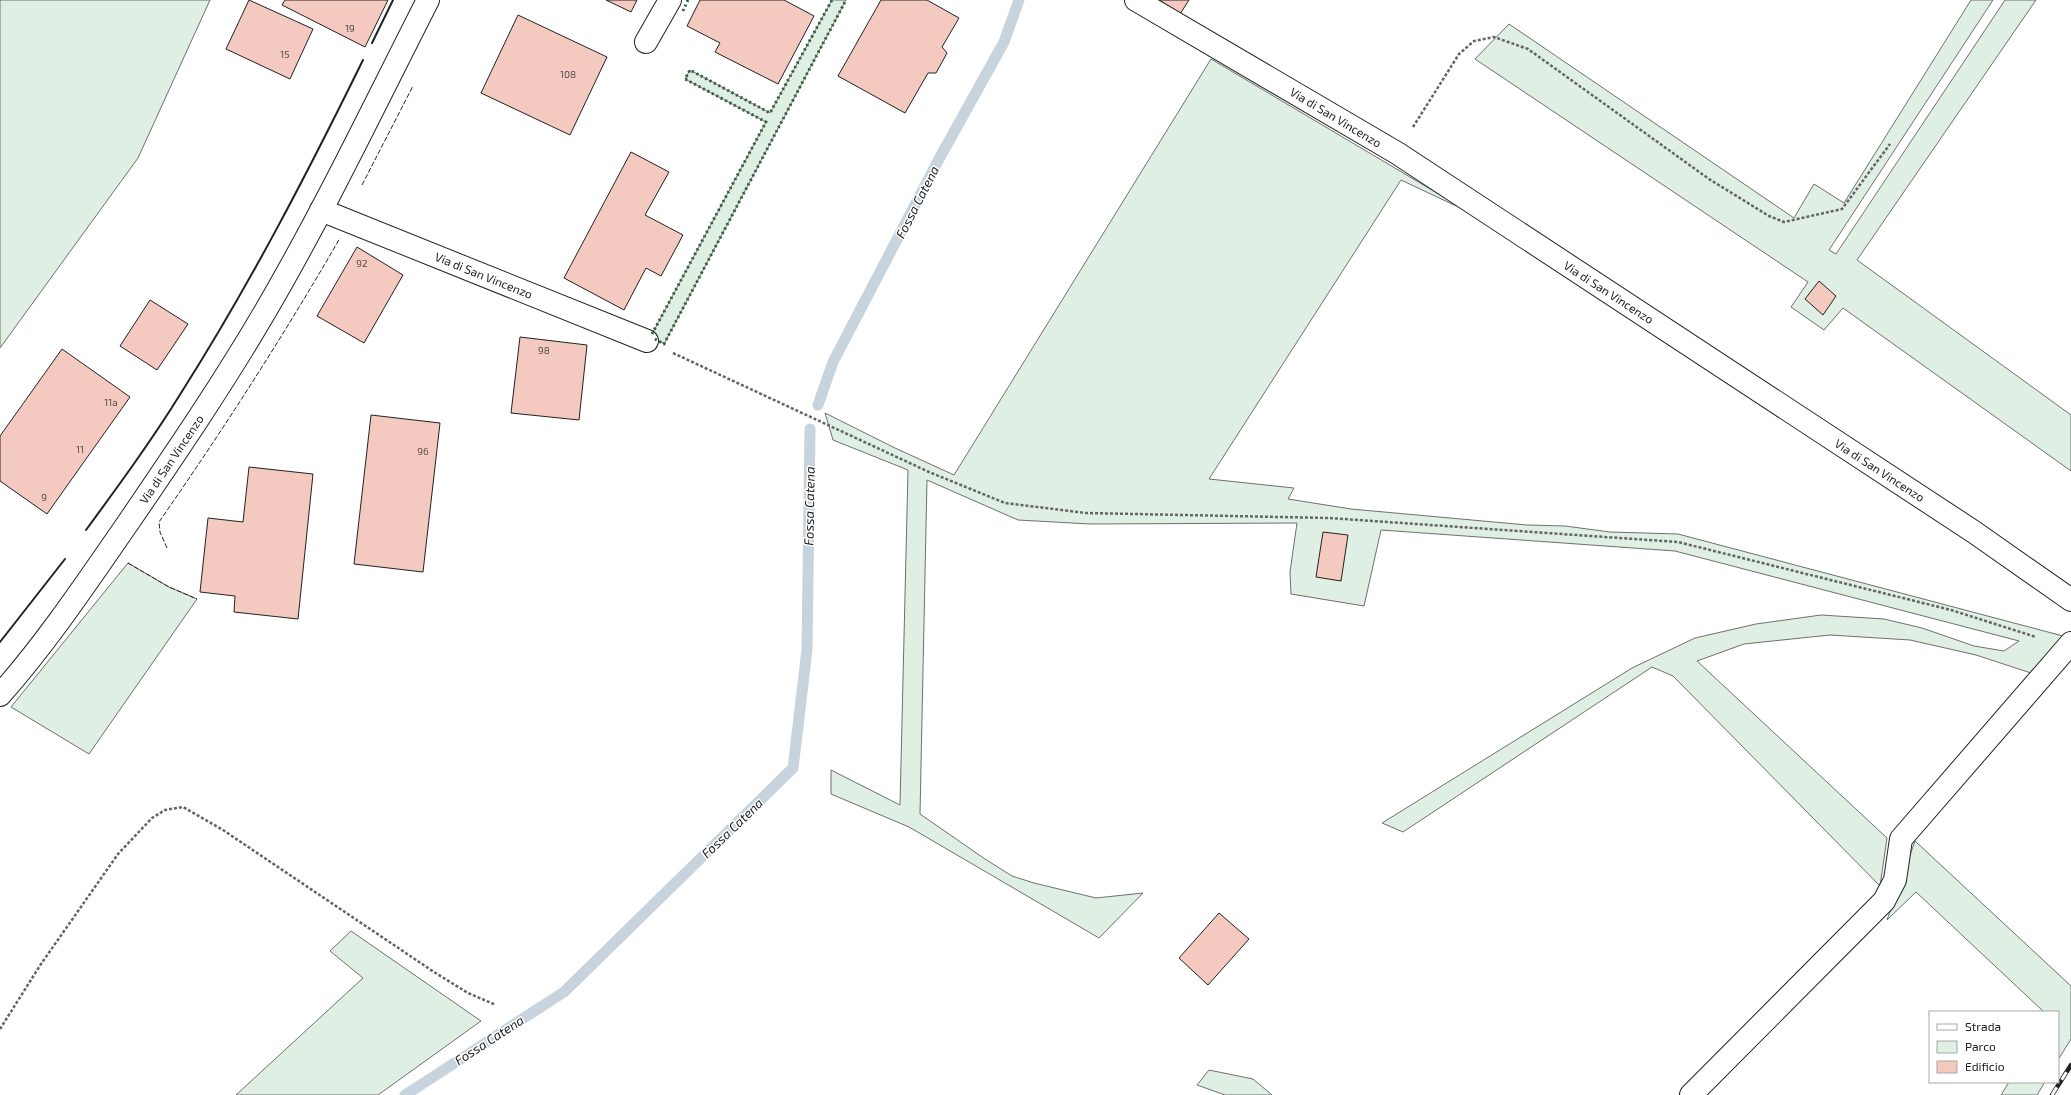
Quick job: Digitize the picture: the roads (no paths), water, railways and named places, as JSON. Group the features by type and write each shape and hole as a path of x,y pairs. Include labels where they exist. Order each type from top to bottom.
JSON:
{"street":[{"name":"Via di San Vincenzo","path":"0,695 37,650 72,603 201,416 266,310 321,210 428,0"},
{"path":"646,42 670,0"},
{"name":"Via di San Vincenzo","path":"1136,0 1397,153 1967,527 2071,600"},
{"name":"Via di San Vincenzo","path":"321,210 647,341"},
{"path":"1691,1095 1884,901 1896,880 1901,839 2070,644"}],"waterway":[{"name":"Fossa Catena","path":"818,405 833,362 939,159 1004,42 1019,0"},
{"name":"Fossa Catena","path":"405,1095 564,992 793,768 807,650 810,429"}],"railway":[{"path":"2052,1095 2071,1065"}]}
